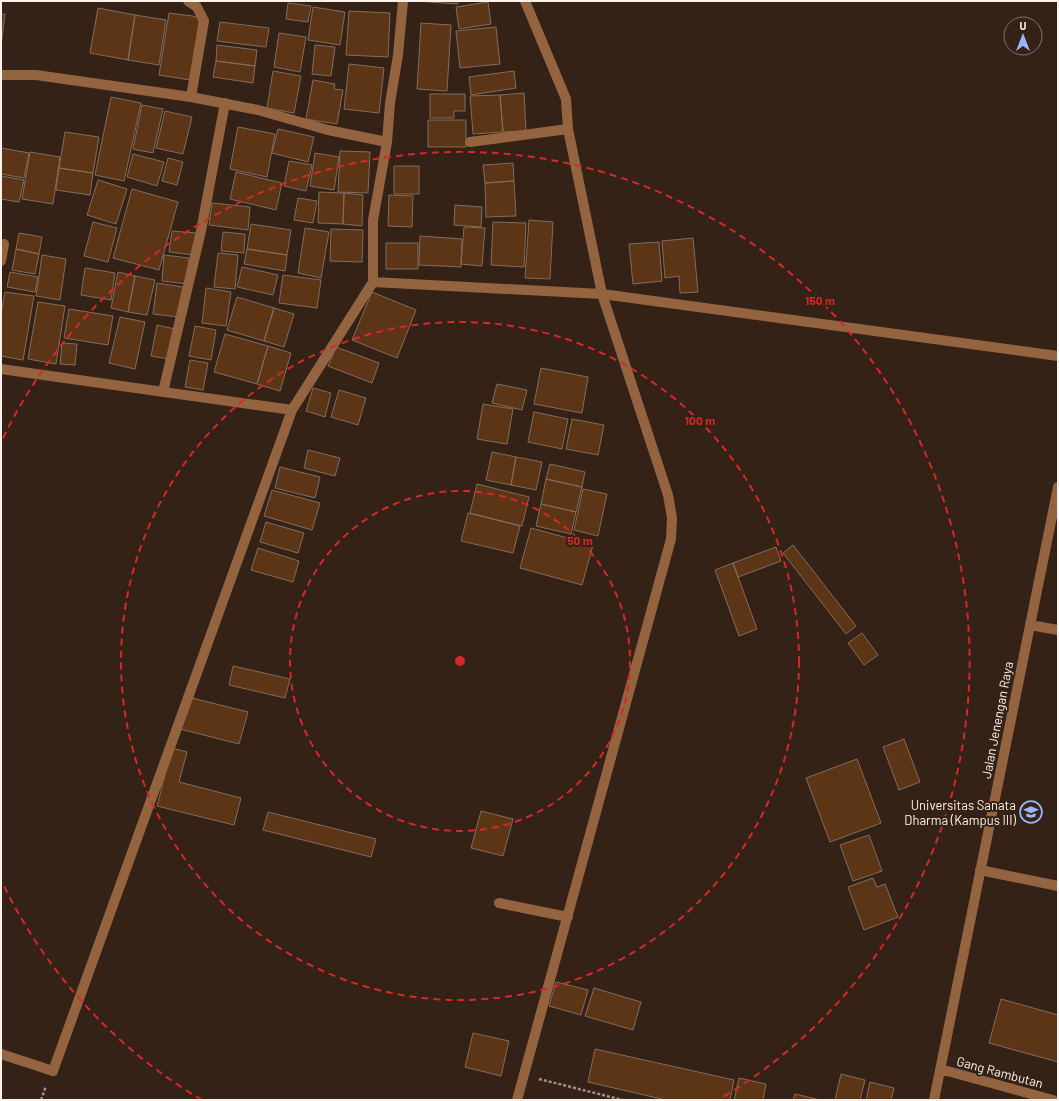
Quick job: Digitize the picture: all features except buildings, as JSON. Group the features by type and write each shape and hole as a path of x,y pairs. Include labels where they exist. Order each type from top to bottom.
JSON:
{"street":[{"path":"188,1 197,7 204,21 191,97"},
{"path":"1,1054 53,1071 292,410 373,282 373,220 387,142 390,103 398,55 403,1"},
{"path":"517,1100 525,1076 671,540 672,518 668,495 602,294 568,129 566,99 525,1"},
{"path":"1,75 36,75 191,97 258,110 328,130 387,142"},
{"path":"163,392 201,231 225,103"},
{"path":"470,142 568,129"},
{"path":"1,261 4,244"},
{"path":"373,282 602,294 1058,356"},
{"path":"1,369 292,410"},
{"name":"Jalan Jenengan Raya","path":"934,1100 1058,487"},
{"path":"1030,625 1058,630"},
{"path":"980,870 1058,886"},
{"path":"499,903 568,917"},
{"name":"Gang Rambutan","path":"940,1069 1054,1100"}],"path":[{"path":"525,1076 623,1100"}],"place":[{"name":"Universitas Sanata Dharma (Kampus III)","path":"1031,812"}]}
